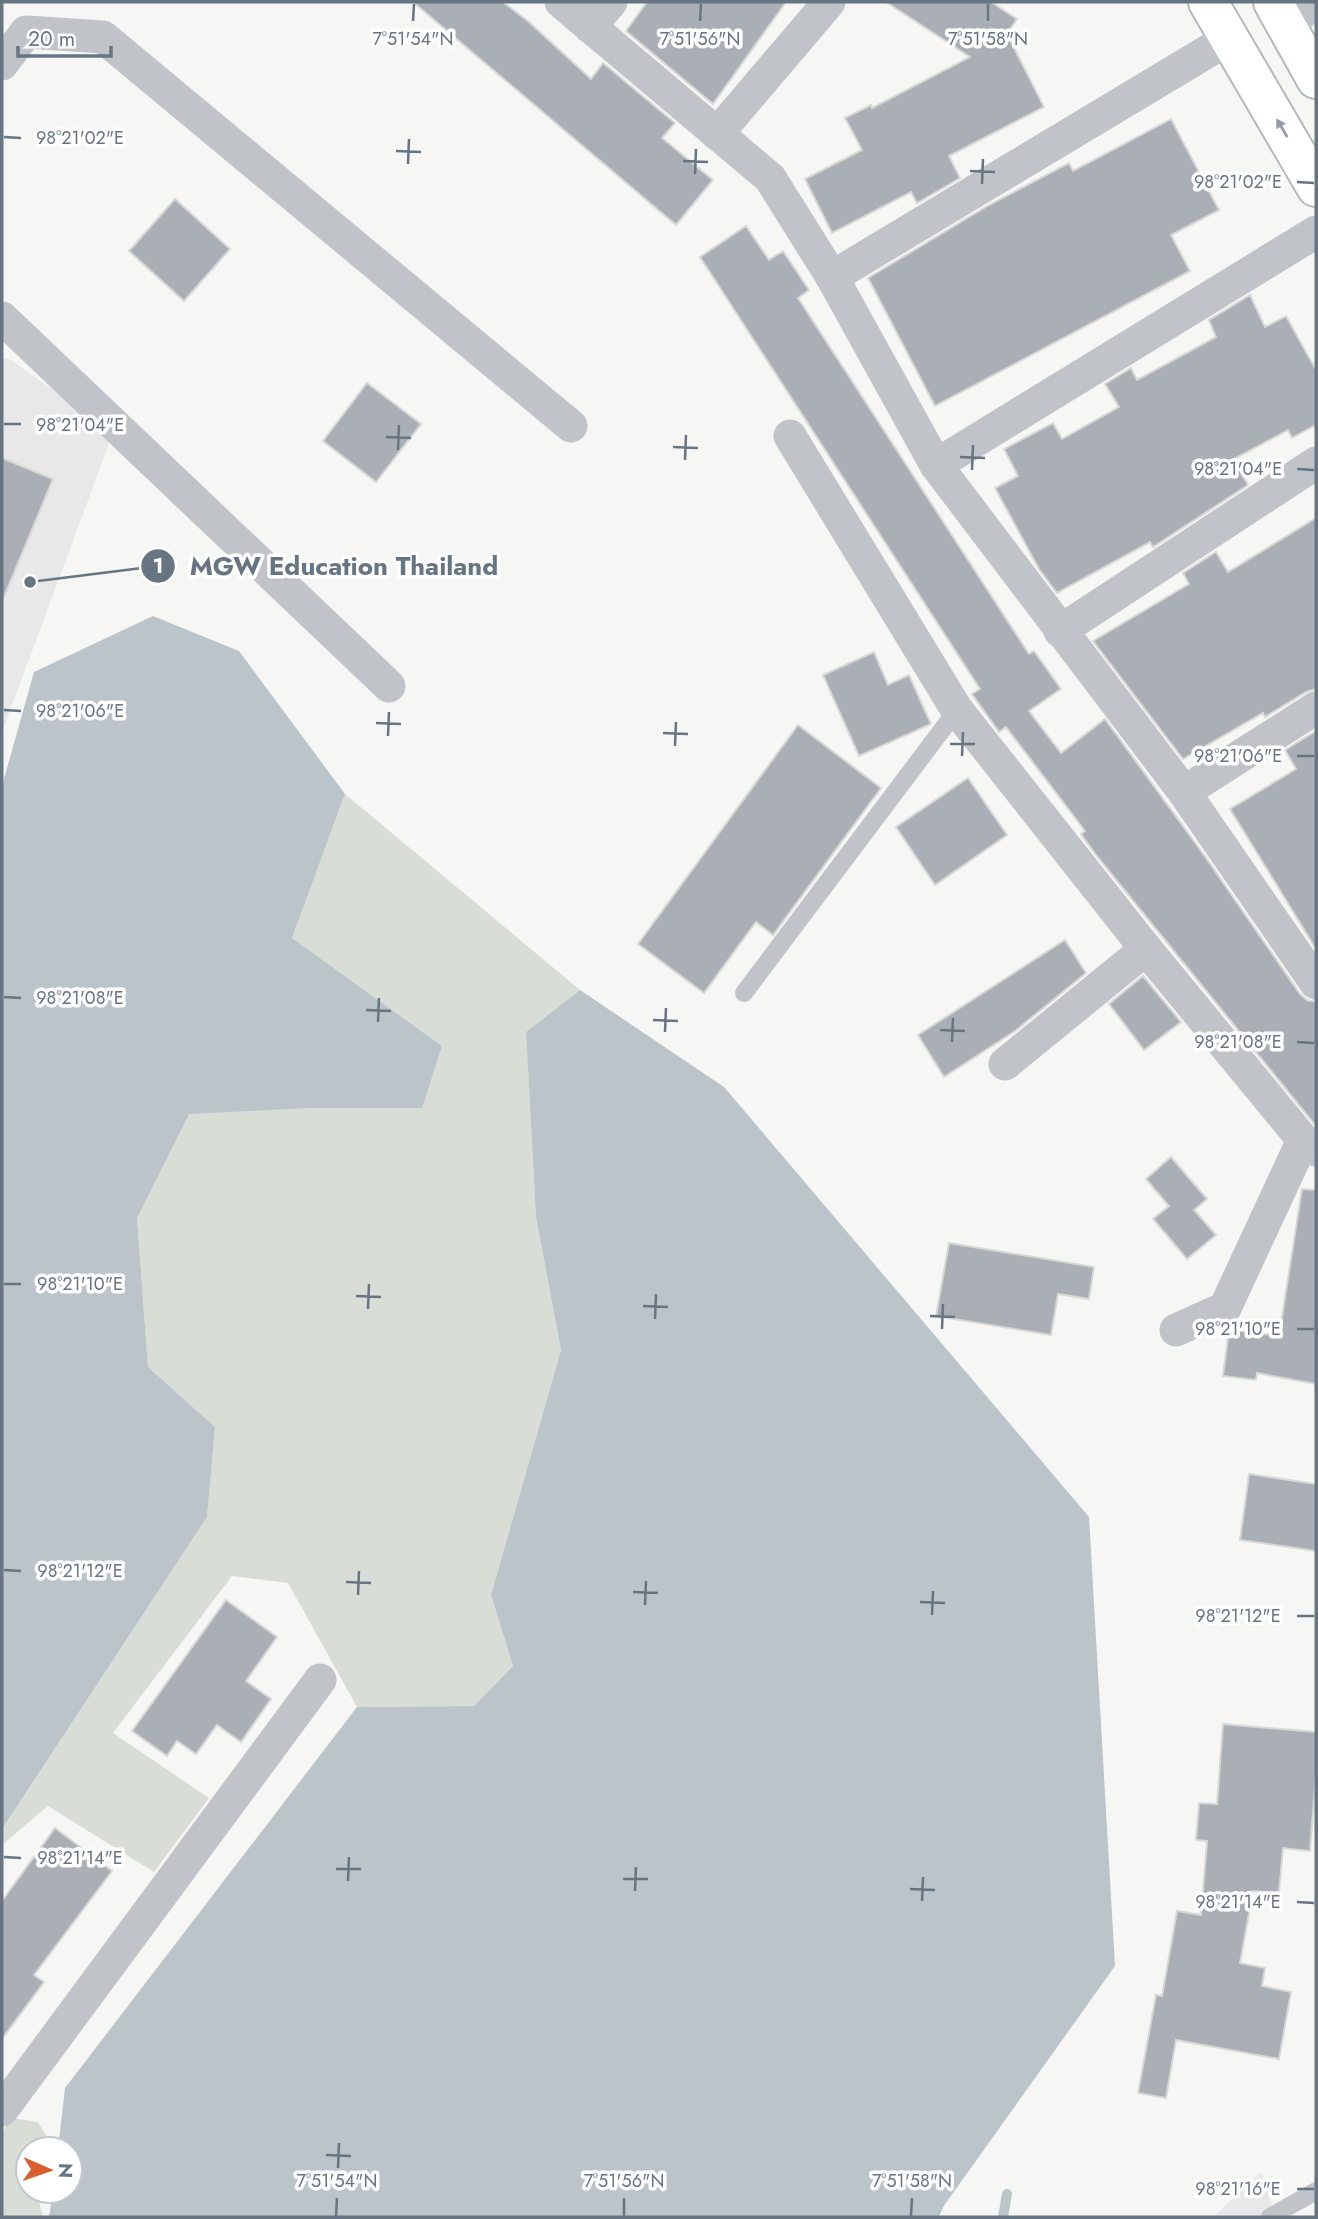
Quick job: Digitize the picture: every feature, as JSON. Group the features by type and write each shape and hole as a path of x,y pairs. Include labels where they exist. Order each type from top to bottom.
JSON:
{"main road":[{"path":"1208,2 1316,187"},
{"path":"1291,10 1316,79"}],"street":[{"path":"561,2 601,14 717,134 770,178 832,277 936,465 1184,792 1312,969"},
{"path":"717,134 829,2"},
{"path":"2,64 26,32 103,37 571,425"},
{"path":"832,277 1230,38"},
{"path":"936,465 1316,232"},
{"path":"2,317 389,686"},
{"path":"790,436 957,710 1146,949 1309,1145 1225,1308 1177,1331"},
{"path":"1060,631 1316,463"},
{"path":"1184,792 1316,708"},
{"path":"1005,1064 1146,949"},
{"path":"2,2110 320,1680"}],"lane":[{"path":"744,993 957,710"},
{"path":"1270,2217 1316,2191"}],"shaded area":[{"path":"2,358 11,360 113,433 2,732"},
{"path":"153,616 239,651 345,794 292,938 442,1046 422,1108 311,1108 189,1114 137,1218 148,1367 215,1427 207,1517 2,1829 2,786 34,672"},
{"path":"345,794 580,990 526,1032 536,1217 561,1350 491,1595 513,1666 474,1706 357,1707 288,1583 232,1576 113,1733 209,1798 154,1872 48,1806 2,1845 2,1829 207,1517 215,1427 148,1367 137,1218 189,1113 311,1108 421,1108 442,1046 292,938"},
{"path":"580,990 724,1087 1089,1517 1115,1966 943,2207 939,2217 49,2217 51,2205 84,2205 84,2135 60,2135 65,2088 357,1707 474,1706 513,1666 491,1595 561,1350 536,1217 526,1032"},
{"path":"12,2118 38,2122 46,2135 14,2135 14,2205 40,2205 43,2217 2,2217 2,2132"},
{"path":"1261,2172 1276,2217 1213,2217"}],"building":[{"path":"413,2 503,2 591,79 603,63 675,123 662,138 713,180 676,225"},
{"path":"647,2 786,2 713,104 626,31"},
{"path":"886,2 991,2 1017,19 1007,34 1044,107 949,156 960,178 917,203 911,192 832,233 805,179 862,150 845,118 871,105 872,108 970,57"},
{"path":"1171,119 1219,210 1171,235 1190,271 935,406 868,278 989,205 1069,163 1073,171"},
{"path":"175,199 230,249 184,301 129,251"},
{"path":"746,226 769,260 783,251 809,290 798,298 1029,654 1034,651 1061,689 1029,711 1061,753 1105,719 1300,994 1307,1000 1316,1002 1316,1126 1096,855 1081,834 1085,831 1006,727 999,732 972,694 980,689 700,257"},
{"path":"1250,295 1265,327 1286,316 1316,370 1316,425 1292,438 1288,430 1234,459 1248,485 1153,547 1150,542 1057,593 1039,569 995,488 1018,476 1004,449 1053,423 1062,439 1119,407 1105,384 1131,368 1137,380 1216,337 1209,320"},
{"path":"367,383 421,424 376,482 323,441"},
{"path":"2,458 53,479 2,602"},
{"path":"1316,518 1316,689 1306,692 1265,717 1263,713 1183,759 1093,641 1189,584 1183,573 1216,552 1228,572"},
{"path":"874,652 888,685 909,675 931,724 859,756 823,675"},
{"path":"798,725 881,788 773,935 756,922 704,993 638,944"},
{"path":"1316,731 1316,949 1230,809 1296,769 1285,750"},
{"path":"968,778 1007,835 935,885 896,827"},
{"path":"1065,940 1086,973 1015,1031 944,1077 918,1035"},
{"path":"1143,976 1181,1022 1144,1050 1109,1004"},
{"path":"1171,1157 1207,1199 1194,1210 1216,1235 1187,1259 1153,1219 1169,1206 1146,1179"},
{"path":"1302,1189 1316,1190 1316,1384 1257,1373 1256,1380 1223,1376 1229,1329 1279,1336"},
{"path":"949,1243 1094,1267 1089,1299 1058,1294 1051,1335 936,1316"},
{"path":"1249,1474 1316,1484 1316,1551 1240,1540"},
{"path":"226,1600 277,1637 246,1681 271,1699 241,1742 217,1725 196,1754 177,1741 167,1756 132,1731"},
{"path":"1223,1724 1316,1732 1310,1851 1283,1848 1279,1893 1253,1891 1240,1963 1265,1968 1262,1986 1291,1992 1279,2059 1176,2040 1166,2098 1138,2093 1156,1995 1162,1996 1177,1911 1201,1915 1207,1841 1196,1840 1199,1803 1217,1804"},
{"path":"55,1828 112,1871 34,1975 44,1982 2,2039 2,1901"}],"waterway":[{"path":"1003,2217 1007,2194"}],"place":[{"name":"MGW Education Thailand","path":"30,582"}]}
